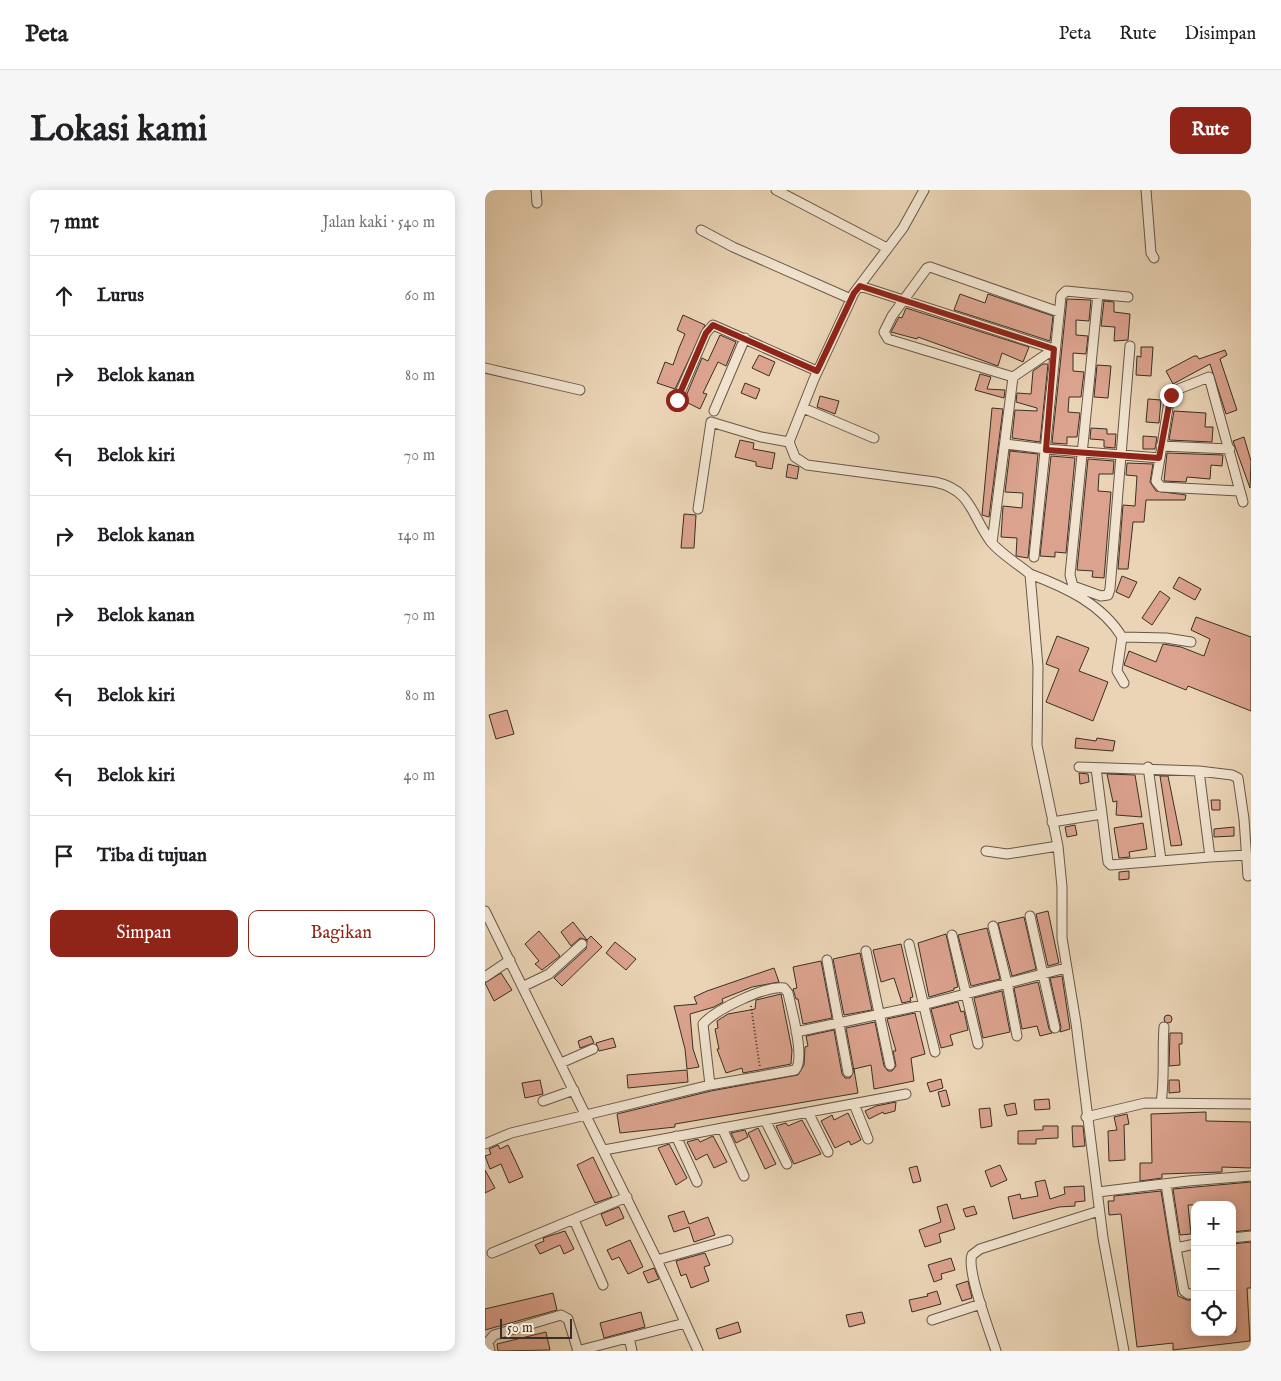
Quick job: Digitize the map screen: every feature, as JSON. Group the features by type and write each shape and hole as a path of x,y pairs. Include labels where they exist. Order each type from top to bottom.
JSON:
{"street":[{"path":"536,190 537,203"},
{"path":"776,190 887,248"},
{"path":"924,190 912,215 851,299 817,371 789,442 795,457 807,465 935,482 955,488 969,502 992,543 1031,574 1063,586 1110,620 1122,637 1117,672 1124,683"},
{"path":"1146,190 1151,253 1154,258"},
{"path":"701,230 733,247 851,299"},
{"path":"1013,377 886,338 885,330 927,268 930,267 1059,312"},
{"path":"860,286 1054,349"},
{"path":"1034,557 1046,450 1054,349 1061,296 1065,292 1128,297"},
{"path":"1098,294 1070,580 1077,588 1104,596 1108,595 1110,590 1130,346"},
{"path":"677,400 708,328 719,326 817,371"},
{"path":"714,411 745,338"},
{"path":"992,543 1013,377 1054,349"},
{"path":"485,368 581,390"},
{"path":"1239,491 1161,487 1156,481 1171,395 1208,377 1211,378 1243,502"},
{"path":"803,408 874,438"},
{"path":"698,509 711,422 761,437 789,442"},
{"path":"1005,444 1046,450 1083,451 1159,458"},
{"path":"1161,446 1230,449"},
{"path":"1031,574 1038,667 1037,746 1058,846 1062,887 1061,938 1076,1023 1099,1212 1124,1351"},
{"path":"1122,637 1166,638 1191,642"},
{"path":"1079,767 1148,767 1232,775 1238,778 1244,820 1248,876"},
{"path":"1148,767 1161,860"},
{"path":"1096,768 1108,862 1111,865 1247,855"},
{"path":"1199,771 1210,857"},
{"path":"1052,822 1102,814"},
{"path":"987,851 1007,854 1058,846"},
{"path":"485,911 627,1197 698,1351"},
{"path":"1030,916 1055,1028"},
{"path":"993,926 1007,983 1017,1036"},
{"path":"952,935 978,1044"},
{"path":"523,986 549,974 582,944"},
{"path":"909,944 935,1052"},
{"path":"866,951 881,1014 890,1065"},
{"path":"485,976 510,960"},
{"path":"827,960 848,1072"},
{"path":"796,1032 923,1006 1066,968"},
{"path":"485,1144 511,1132 710,1085 792,1072 798,1068 800,1061 788,992 784,988 779,987 750,996 709,1018 703,1024 710,1085"},
{"path":"1161,1103 1164,1085 1164,1027"},
{"path":"561,1063 593,1049"},
{"path":"543,1101 574,1090"},
{"path":"604,1150 907,1094"},
{"path":"1086,1117 1138,1105 1161,1103 1251,1104"},
{"path":"854,1104 868,1139"},
{"path":"808,1112 828,1152"},
{"path":"765,1120 787,1164"},
{"path":"722,1128 745,1176"},
{"path":"676,1136 697,1182"},
{"path":"1098,1192 1251,1176"},
{"path":"1166,1184 1184,1291 1191,1294"},
{"path":"492,1252 627,1197"},
{"path":"996,1351 981,1304 971,1263 974,1252 1099,1212"},
{"path":"574,1220 603,1285"},
{"path":"1236,1238 1251,1236"},
{"path":"657,1260 728,1240"},
{"path":"1176,1248 1191,1245"},
{"path":"932,1320 981,1304"},
{"path":"490,1351 488,1342 494,1335 561,1315 568,1319 578,1351 685,1323"},
{"path":"629,1338 632,1351"}],"path":[{"path":"750,996 761,1076"}],"building":[{"path":"960,294 985,303 988,294 1053,316 1050,341 954,310"},
{"path":"1067,299 1091,300 1089,321 1076,320 1076,335 1088,336 1086,354 1073,353 1073,371 1084,372 1081,397 1069,397 1068,412 1080,413 1077,437 1067,437 1067,444 1052,443"},
{"path":"1104,301 1114,302 1114,312 1130,314 1128,340 1114,341 1115,327 1101,326"},
{"path":"906,308 1029,347 1023,362 1002,353 998,366 918,337 917,339 891,332 899,317 902,318"},
{"path":"683,315 705,325 675,389 657,383 665,362 673,365 685,334 677,330"},
{"path":"720,335 736,342 726,366 718,362 703,393 707,394 700,409 684,401 702,358 708,361"},
{"path":"1141,347 1153,347 1151,376 1136,375 1137,356 1141,357"},
{"path":"1225,350 1227,355 1220,359 1237,410 1226,414 1210,364 1173,384 1166,371 1194,356 1197,356 1199,359"},
{"path":"759,355 775,362 769,376 752,368"},
{"path":"1043,364 1048,364 1040,442 1012,438 1015,410 1037,411 1037,408 1016,402 1017,393 1031,394 1033,371"},
{"path":"1097,365 1111,366 1108,398 1094,397"},
{"path":"980,374 991,377 987,389 1005,390 1004,398 975,390"},
{"path":"745,383 760,389 756,399 741,393"},
{"path":"820,396 839,401 835,414 817,407"},
{"path":"1148,399 1161,400 1159,423 1146,422"},
{"path":"992,408 1003,409 989,517 982,515"},
{"path":"1174,411 1206,413 1205,427 1213,427 1212,442 1169,440"},
{"path":"1091,428 1107,429 1107,434 1116,434 1115,448 1104,447 1104,440 1090,439"},
{"path":"1143,436 1157,437 1155,449 1143,449"},
{"path":"1244,437 1251,461 1250,488 1233,441"},
{"path":"740,440 754,443 753,449 775,453 772,469 756,466 756,462 735,457"},
{"path":"1010,451 1038,454 1028,558 1016,556 1017,538 1001,537 1003,506 1022,508 1023,493 1005,492"},
{"path":"1167,453 1223,455 1222,466 1211,465 1210,479 1187,477 1186,482 1164,481"},
{"path":"1051,456 1075,458 1066,553 1055,552 1055,557 1040,556"},
{"path":"1088,459 1114,461 1113,474 1099,474 1098,491 1111,492 1104,578 1092,577 1093,571 1077,570"},
{"path":"1127,463 1153,464 1150,482 1156,491 1186,495 1185,500 1146,500 1144,522 1133,522 1128,569 1118,569 1123,505 1135,506 1137,476 1126,475"},
{"path":"788,464 799,467 797,479 786,477"},
{"path":"684,514 696,515 694,548 681,548"},
{"path":"1122,576 1137,582 1129,598 1116,592"},
{"path":"1179,577 1201,589 1195,600 1173,588"},
{"path":"1160,591 1170,598 1152,625 1142,618"},
{"path":"1196,617 1251,637 1251,711 1188,686 1186,690 1124,665 1129,651 1156,662 1163,644 1181,647 1204,656 1210,639 1191,630"},
{"path":"1057,636 1089,648 1079,671 1108,682 1093,721 1046,702 1059,669 1046,664"},
{"path":"507,710 514,734 496,739 489,715"},
{"path":"1076,738 1096,741 1097,738 1115,741 1113,751 1075,748"},
{"path":"1079,773 1088,774 1089,782 1080,784"},
{"path":"1107,774 1135,775 1142,817 1116,815 1117,801 1113,802"},
{"path":"1160,776 1168,776 1182,845 1171,846"},
{"path":"1211,800 1220,800 1220,810 1212,810"},
{"path":"1143,823 1147,849 1129,852 1130,857 1119,858 1114,828"},
{"path":"1075,825 1077,835 1067,837 1065,827"},
{"path":"1234,827 1234,836 1214,837 1214,829"},
{"path":"1129,871 1129,879 1119,880 1119,872"},
{"path":"1048,911 1059,963 1048,966 1036,914"},
{"path":"1024,917 1036,969 1012,976 998,923"},
{"path":"573,922 587,940 580,938 571,946 561,932"},
{"path":"987,928 1000,979 971,986 958,935"},
{"path":"539,931 560,956 542,970 535,964 539,961 525,944"},
{"path":"946,934 958,987 954,988 954,990 929,997 918,943"},
{"path":"591,936 602,947 562,986 554,978 586,949 587,940"},
{"path":"615,942 636,959 626,970 606,953"},
{"path":"901,944 913,997 910,998 911,1001 902,1003 894,978 881,982 873,950"},
{"path":"860,953 872,1010 844,1015 833,959"},
{"path":"821,961 832,1018 803,1024 798,999 796,999 793,989 797,988 793,967"},
{"path":"774,968 779,982 752,987 722,999 723,1002 714,1007 690,1014 693,1049 699,1067 687,1069 685,1049 674,1006 697,1004 694,997"},
{"path":"501,973 512,990 494,1001 485,983"},
{"path":"1062,976 1070,1029 1060,1032 1061,1027 1050,978"},
{"path":"1038,982 1049,1029 1052,1033 1040,1036 1037,1026 1022,1029 1014,988"},
{"path":"1002,991 1010,1032 983,1038 974,998"},
{"path":"781,994 792,1050 791,1064 743,1073 742,1068 726,1073 717,1049 719,1049 715,1029 718,1028 717,1021 728,1014 755,1009 756,1000"},
{"path":"958,1002 961,1012 964,1011 968,1030 950,1035 953,1045 941,1048 931,1009"},
{"path":"915,1013 925,1054 911,1058 914,1081 874,1089 871,1065 854,1069 858,1093 675,1124 675,1127 620,1133 617,1114 711,1091 798,1075 804,1065 805,1047 808,1046 806,1036 834,1030 842,1074 845,1078 850,1078 854,1071 846,1028 875,1022 884,1066 888,1071 892,1071 896,1066 893,1051 896,1051 887,1019"},
{"path":"1168,1015 1172,1019 1168,1023 1164,1019"},
{"path":"1170,1033 1182,1033 1182,1044 1179,1044 1180,1065 1169,1066"},
{"path":"591,1036 594,1043 580,1048 578,1041"},
{"path":"613,1038 616,1047 599,1051 596,1043"},
{"path":"687,1070 688,1082 628,1088 627,1075"},
{"path":"941,1079 943,1088 930,1092 927,1083"},
{"path":"540,1080 543,1094 525,1098 522,1083"},
{"path":"1169,1080 1179,1080 1180,1092 1169,1093"},
{"path":"946,1090 950,1105 942,1107 938,1092"},
{"path":"1049,1099 1050,1109 1035,1110 1034,1100"},
{"path":"896,1102 895,1111 884,1114 883,1112 869,1119 865,1111 876,1106"},
{"path":"1015,1103 1017,1114 1007,1116 1004,1105"},
{"path":"990,1108 992,1126 981,1128 979,1109"},
{"path":"1206,1112 1206,1121 1251,1122 1251,1168 1222,1167 1222,1172 1162,1174 1162,1178 1140,1181 1140,1163 1152,1163 1151,1114"},
{"path":"848,1113 861,1140 851,1145 849,1141 835,1148 821,1121 832,1115 834,1120"},
{"path":"1127,1114 1129,1124 1124,1125 1125,1160 1109,1161 1108,1131 1117,1130 1114,1117"},
{"path":"802,1120 821,1154 794,1164 776,1126 786,1123 788,1126"},
{"path":"1043,1126 1058,1126 1058,1138 1036,1139 1036,1144 1018,1144 1018,1131 1043,1130"},
{"path":"1072,1126 1083,1126 1085,1146 1073,1147"},
{"path":"758,1128 776,1164 765,1169 748,1133"},
{"path":"745,1130 748,1137 736,1143 731,1133"},
{"path":"713,1136 727,1162 714,1168 707,1154 696,1160 687,1142 698,1139 700,1142"},
{"path":"669,1144 687,1178 676,1185 658,1148"},
{"path":"498,1145 500,1149 508,1145 523,1177 509,1183 501,1164 490,1169 485,1156 491,1154 489,1149"},
{"path":"593,1157 612,1197 595,1203 577,1165"},
{"path":"1000,1165 1007,1180 991,1187 985,1171"},
{"path":"917,1166 921,1181 913,1183 909,1168"},
{"path":"485,1170 495,1188 485,1193"},
{"path":"1045,1180 1050,1199 1065,1194 1064,1187 1084,1186 1085,1201 1075,1202 1075,1206 1059,1207 1013,1219 1008,1197 1020,1194 1021,1199 1038,1196 1035,1182"},
{"path":"1251,1182 1251,1230 1236,1232 1236,1201 1191,1201 1191,1205 1188,1205 1191,1234 1180,1235 1173,1189"},
{"path":"1161,1191 1178,1296 1191,1300 1191,1336 1236,1336 1236,1244 1251,1242 1251,1288 1247,1288 1250,1341 1173,1350 1173,1343 1137,1347 1121,1214 1109,1215 1108,1201 1114,1201 1114,1196"},
{"path":"947,1204 955,1229 939,1234 941,1242 925,1247 919,1230 941,1222 937,1207"},
{"path":"974,1206 977,1214 966,1217 963,1209"},
{"path":"619,1207 624,1218 606,1226 601,1214"},
{"path":"684,1211 689,1224 708,1217 715,1235 694,1242 689,1227 674,1232 668,1216"},
{"path":"565,1231 574,1249 564,1254 560,1245 540,1254 535,1245 544,1241 543,1238"},
{"path":"630,1240 643,1267 628,1274 619,1257 612,1260 607,1250"},
{"path":"705,1253 710,1265 704,1267 709,1281 691,1288 686,1274 681,1276 676,1261"},
{"path":"951,1258 955,1270 941,1274 942,1279 934,1282 928,1265"},
{"path":"654,1268 659,1279 648,1283 643,1272"},
{"path":"968,1281 972,1298 962,1301 956,1285"},
{"path":"937,1291 941,1304 912,1312 909,1300 928,1296 927,1294"},
{"path":"553,1293 557,1310 485,1330 485,1309"},
{"path":"641,1312 645,1327 604,1338 600,1323"},
{"path":"862,1312 865,1323 849,1327 846,1315"},
{"path":"738,1322 741,1332 719,1339 716,1329"},
{"path":"546,1332 550,1350 498,1351 497,1344"}],"route":[{"path":"677,400 708,328 713,325 719,326 817,371 854,293 860,286 1054,349 1046,450 1083,451 1159,458 1167,407 1171,395"}]}
